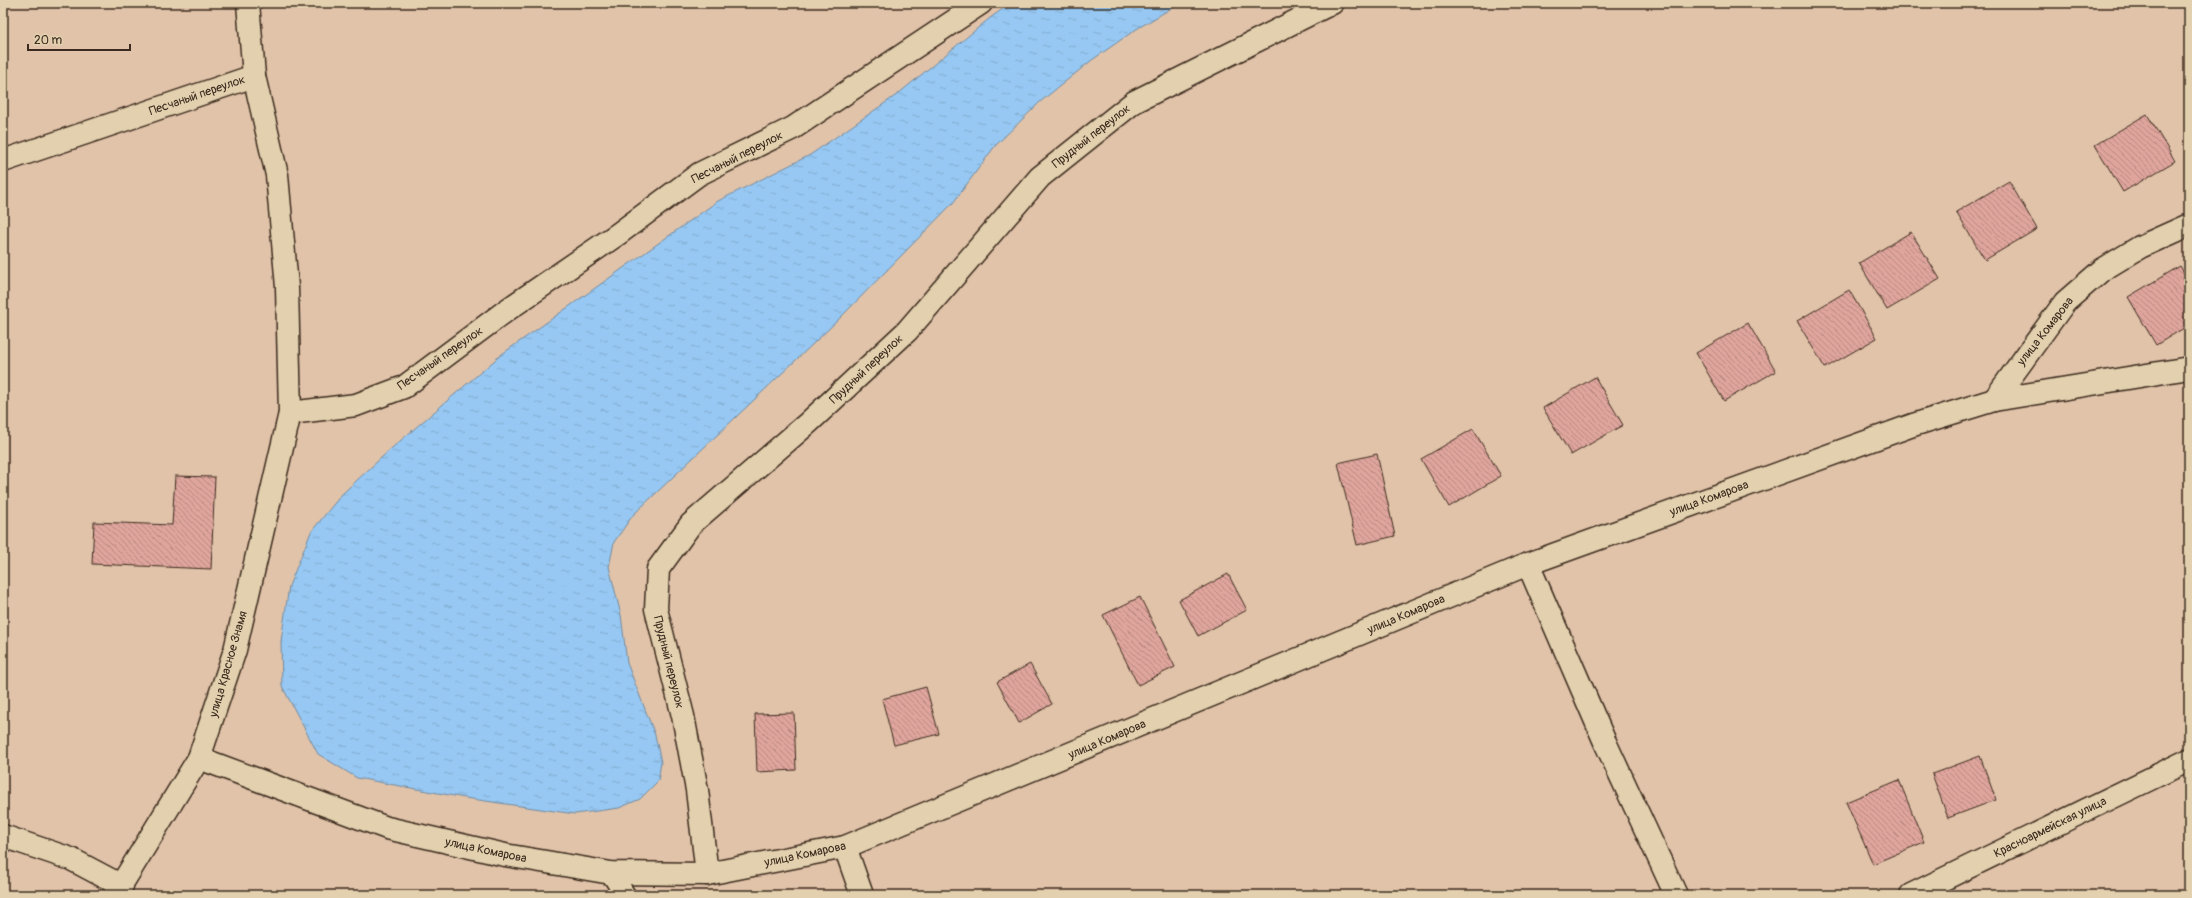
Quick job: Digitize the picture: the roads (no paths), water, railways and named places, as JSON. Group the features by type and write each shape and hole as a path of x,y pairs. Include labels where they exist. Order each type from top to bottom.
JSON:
{"street":[{"path":"248,3 254,76"},
{"name":"Песчаный переулок","path":"3,161 254,76 277,175 287,287 290,413 356,405 404,387 507,310 618,234 699,174 793,128 981,3"},
{"name":"Прудный переулок","path":"707,874 697,790 683,716 656,609 658,570 691,524 808,423 907,331 1040,177 1134,102 1332,3"},
{"name":"улица Комарова","path":"1994,400 2064,302 2102,270 2140,247 2189,225"},
{"name":"улица Комарова","path":"199,758 387,828 505,855 611,873 707,874 845,848 1528,564 1913,425 1994,400 2189,368"},
{"name":"улица Красное Знамя","path":"119,890 199,758 235,650 290,413"},
{"path":"1528,564 1605,742 1676,895"},
{"name":"Красноармейская улица","path":"1911,895 2189,760"},
{"path":"3,836 71,859 119,890"},
{"path":"845,848 862,895"}],"lane":[{"path":"611,873 626,895"}],"water":[{"path":"1011,3 1180,3 1135,30 1092,60 1040,102 995,146 953,203 837,321 633,515 614,542 609,567 621,615 627,663 655,735 661,762 658,781 640,799 619,808 575,814 465,798 357,778 318,754 282,686 281,641 289,586 311,532 342,494 393,447 502,354 718,201 810,155 898,94 990,18"}]}
